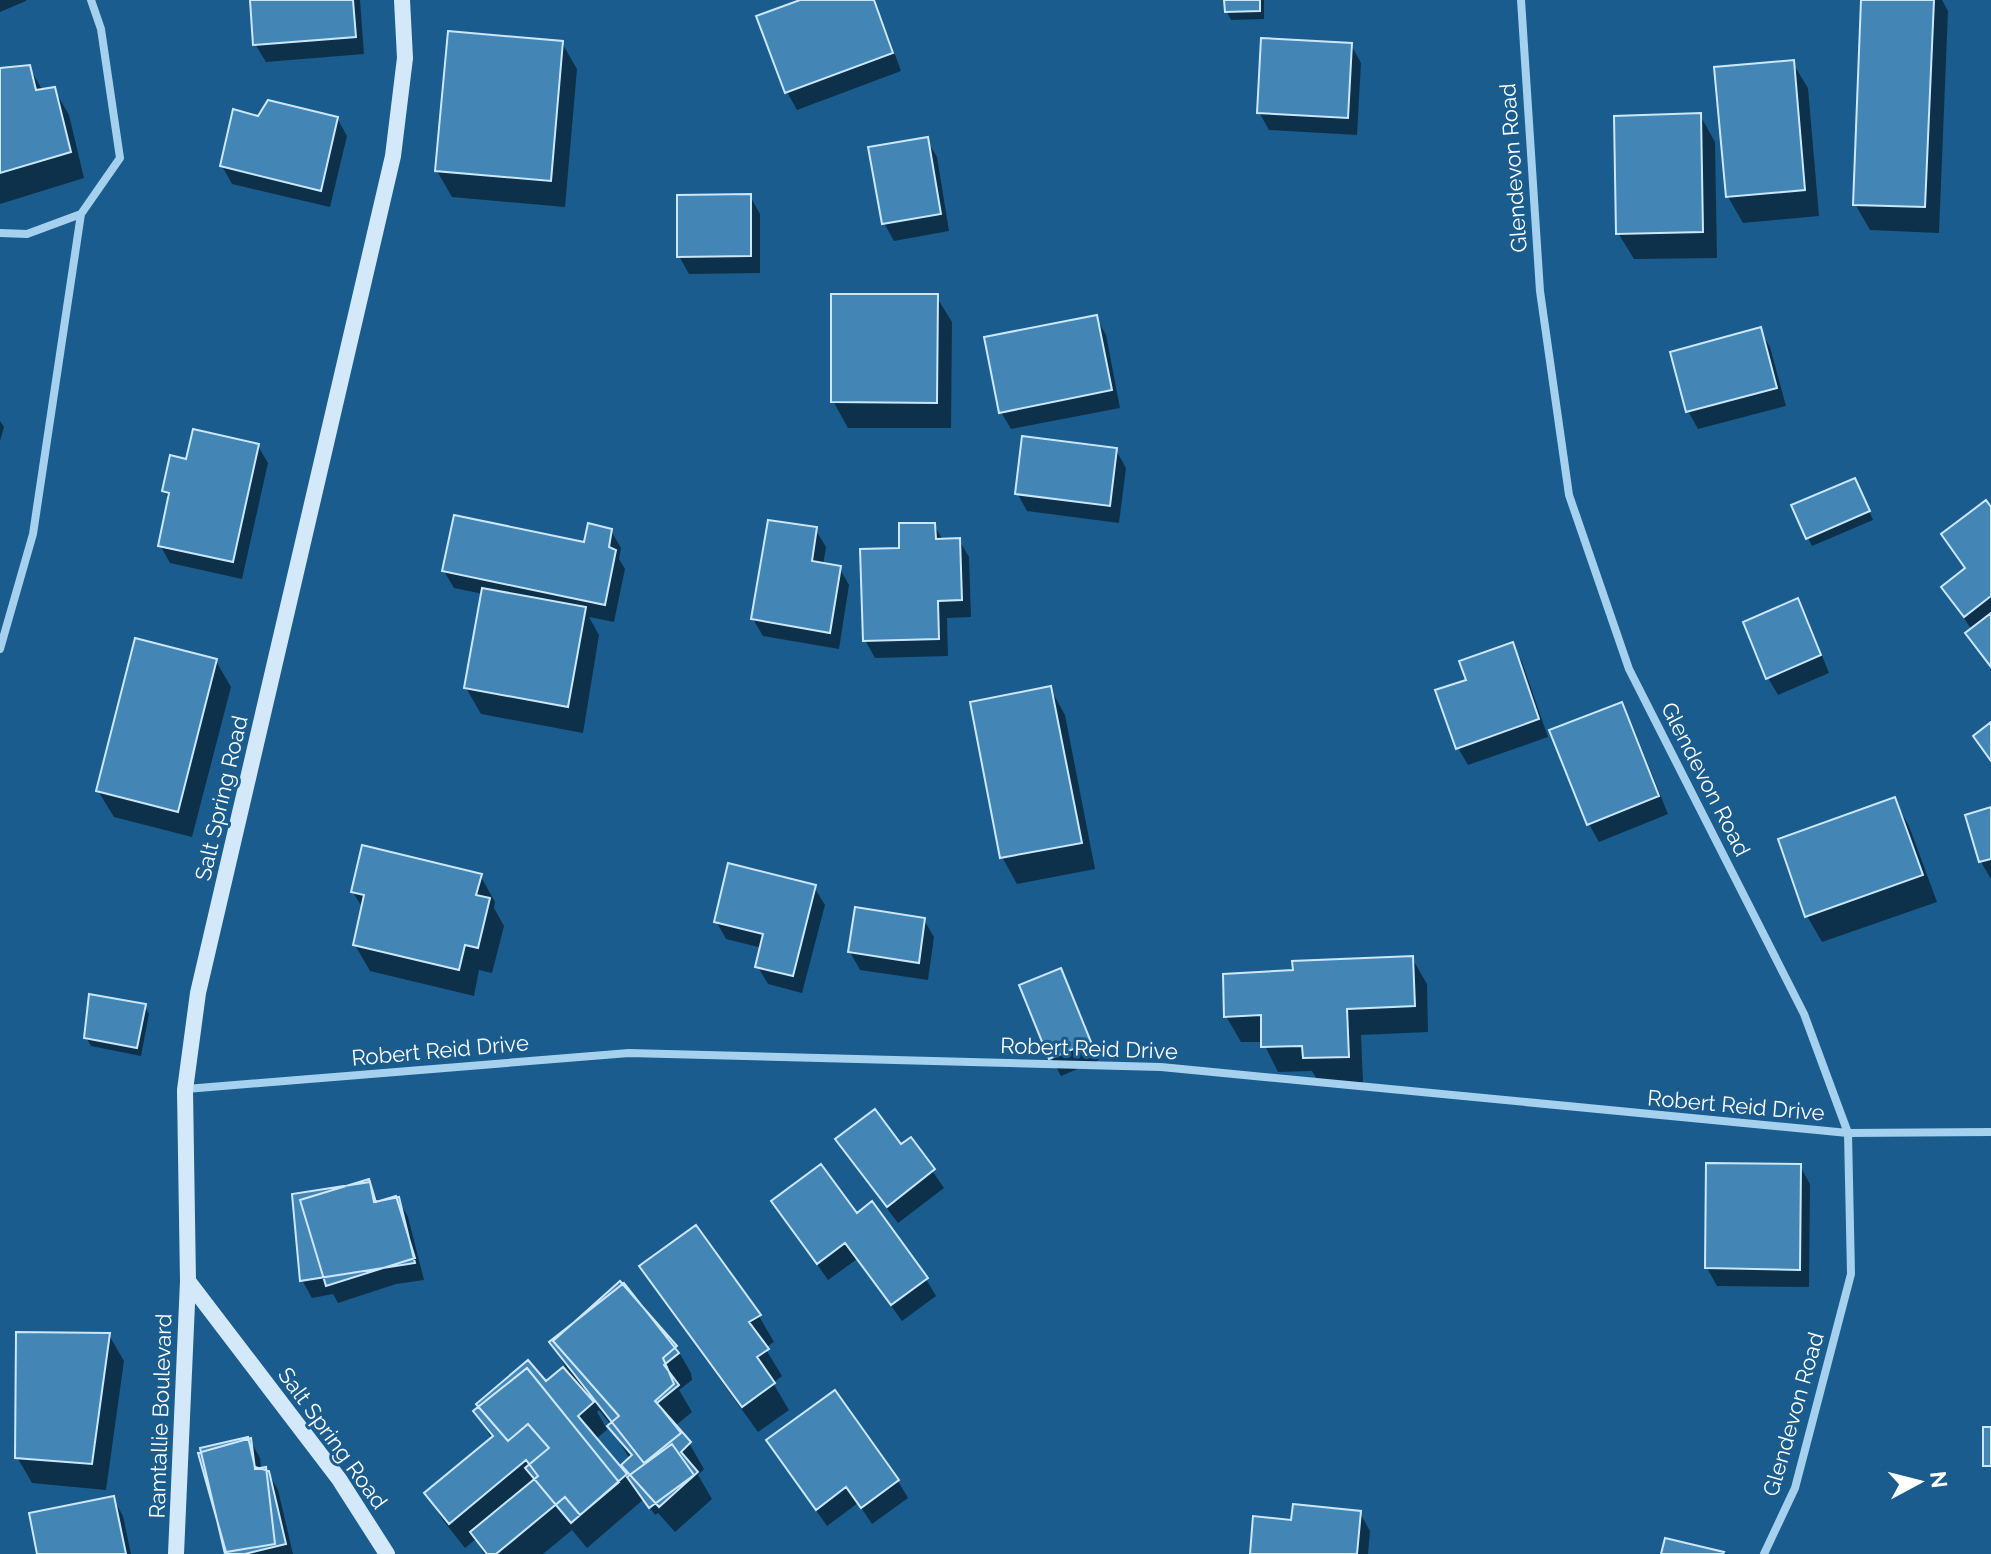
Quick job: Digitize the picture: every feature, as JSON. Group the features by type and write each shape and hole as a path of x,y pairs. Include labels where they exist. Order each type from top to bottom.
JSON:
{"street":[{"path":"0,649 33,534 81,214 120,158 101,29 91,0"},
{"name":"Salt Spring Road","path":"387,1554 339,1479 188,1281 185,1090 198,993 393,156 405,58 402,0"},
{"name":"Glendevon Road","path":"1521,0 1540,291 1569,495 1629,669 1804,1014 1848,1133 1851,1274 1795,1488 1764,1554"},
{"path":"0,233 27,234 81,214"},
{"name":"Robert Reid Drive","path":"185,1090 629,1053 676,1054 1161,1067 1848,1133 1991,1132"},
{"name":"Ramtallie Boulevard","path":"176,1554 188,1281"}],"building":[{"path":"250,0 353,0 356,37 253,45"},
{"path":"800,0 874,0 893,53 785,93 756,16"},
{"path":"1224,0 1260,0 1260,11 1225,12"},
{"path":"1861,0 1934,0 1925,207 1853,205"},
{"path":"448,31 563,41 551,181 435,171"},
{"path":"1261,38 1352,43 1348,118 1257,113"},
{"path":"1794,60 1805,190 1726,197 1714,67"},
{"path":"30,65 36,90 55,87 71,152 0,173 0,68"},
{"path":"268,100 338,117 321,191 220,166 233,109 258,116"},
{"path":"1701,113 1703,232 1616,234 1614,116"},
{"path":"928,137 941,214 882,224 868,147"},
{"path":"751,194 751,256 677,257 677,195"},
{"path":"831,294 938,294 937,403 831,402"},
{"path":"1097,315 1112,390 999,413 984,337"},
{"path":"1761,327 1777,388 1686,412 1670,352"},
{"path":"193,429 259,444 233,562 158,546 169,493 162,491 170,455 186,459"},
{"path":"1022,436 1117,448 1110,506 1015,494"},
{"path":"1855,478 1870,511 1806,539 1791,505"},
{"path":"1986,500 1991,507 1991,596 1964,617 1941,587 1965,568 1941,534"},
{"path":"454,515 584,542 588,523 612,529 609,547 616,550 605,605 442,571"},
{"path":"768,520 817,527 812,561 841,566 830,633 751,619"},
{"path":"899,523 935,523 936,539 960,538 962,600 938,601 939,639 863,641 860,549 899,548"},
{"path":"482,588 586,607 568,707 464,688"},
{"path":"1798,598 1821,655 1766,679 1743,622"},
{"path":"1991,613 1991,667 1965,633"},
{"path":"135,638 217,659 178,812 96,791"},
{"path":"1513,642 1539,719 1456,749 1435,690 1466,680 1459,661"},
{"path":"1051,686 1082,843 1000,858 970,702"},
{"path":"1622,702 1659,796 1587,825 1549,730"},
{"path":"1991,722 1991,761 1973,736"},
{"path":"1895,797 1923,875 1805,917 1778,839"},
{"path":"1991,807 1991,859 1979,862 1965,815"},
{"path":"362,845 482,874 476,895 490,898 478,948 465,945 459,970 353,945 364,895 351,892"},
{"path":"728,863 816,885 793,976 755,967 763,934 714,922"},
{"path":"855,907 925,918 919,963 848,952"},
{"path":"1413,956 1415,1006 1347,1009 1349,1057 1303,1058 1302,1046 1261,1047 1261,1015 1224,1017 1223,974 1293,970 1292,961"},
{"path":"1061,968 1091,1042 1049,1059 1019,985"},
{"path":"89,994 146,1004 137,1048 84,1038"},
{"path":"875,1109 901,1144 911,1137 935,1169 887,1207 835,1139"},
{"path":"1706,1163 1801,1164 1800,1270 1705,1268"},
{"path":"821,1164 857,1213 872,1201 928,1278 891,1305 845,1243 817,1264 771,1201"},
{"path":"369,1179 376,1202 396,1196 415,1258 326,1286 300,1200"},
{"path":"370,1182 374,1202 399,1197 415,1263 300,1281 292,1194"},
{"path":"696,1225 761,1315 749,1322 769,1349 757,1357 775,1383 742,1407 639,1266"},
{"path":"620,1281 677,1346 663,1358 674,1384 655,1401 691,1442 681,1452 698,1472 659,1507 621,1465 632,1455 607,1426 619,1416 553,1341"},
{"path":"624,1283 679,1353 664,1365 679,1385 657,1403 681,1433 644,1463 549,1342"},
{"path":"16,1332 110,1333 92,1464 15,1458"},
{"path":"528,1360 546,1381 563,1367 594,1402 578,1416 627,1474 571,1523 525,1468 549,1448 528,1424 508,1441 476,1404"},
{"path":"527,1368 619,1482 580,1515 565,1497 496,1554 487,1554 470,1532 538,1476 526,1460 449,1524 424,1493 493,1436 473,1411"},
{"path":"835,1390 899,1480 861,1508 846,1487 816,1510 766,1440"},
{"path":"1983,1427 1991,1427 1991,1466 1983,1466"},
{"path":"248,1437 255,1467 269,1471 286,1544 245,1554 225,1554 200,1448"},
{"path":"251,1438 255,1469 266,1467 275,1544 226,1552 198,1453"},
{"path":"672,1444 694,1475 649,1508 627,1477"},
{"path":"114,1496 126,1554 37,1554 29,1513"},
{"path":"1293,1504 1361,1511 1357,1554 1250,1554 1253,1516 1291,1520"},
{"path":"1665,1538 1724,1552 1661,1554"}]}
